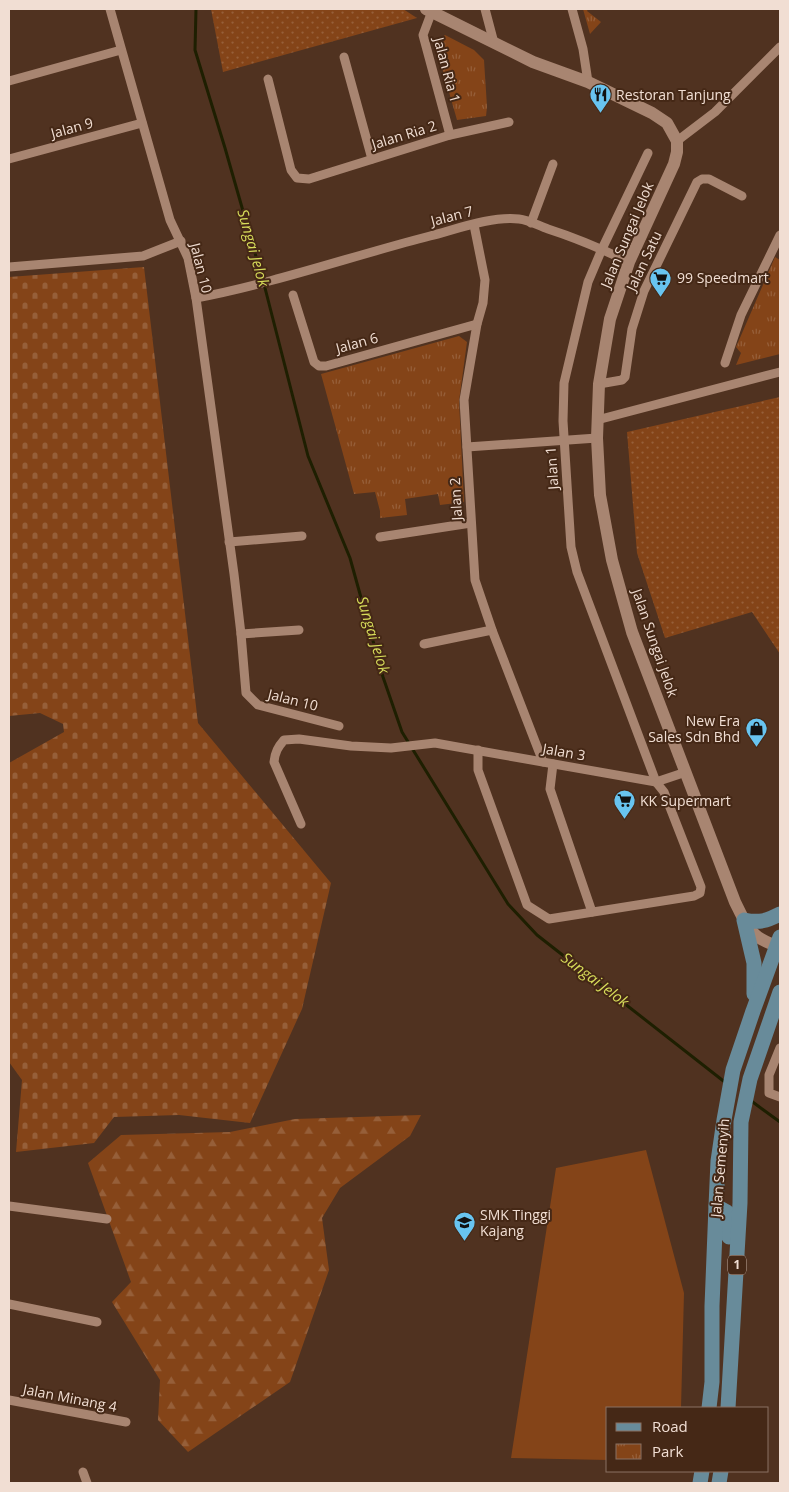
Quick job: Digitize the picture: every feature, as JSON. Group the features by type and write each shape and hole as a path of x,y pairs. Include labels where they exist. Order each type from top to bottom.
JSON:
{"main road":[{"path":"753,1011 754,963 744,920 757,922 768,920 780,914"},
{"path":"758,1053 758,1035 779,966 779,943"},
{"name":"Jalan Semenyih","path":"709,1407 712,1382 712,1306 718,1162 724,1120 733,1070 779,943"},
{"name":"Jalan Semenyih","path":"728,1407 740,1203 741,1124 750,1079 780,992"},
{"path":"716,1206 724,1204 729,1198 734,1156 741,1124"},
{"path":"716,1206 727,1212 729,1219 729,1301 734,1317"}],"street":[{"name":"Jalan 10","path":"110,9 170,220 188,258 196,298 241,634 246,693 258,705 339,726"},
{"path":"485,9 494,43"},
{"path":"572,9 584,48 588,82"},
{"path":"429,10 533,62 588,82 652,113 667,124 677,141 715,112 780,47"},
{"name":"Jalan Ria 1","path":"429,10 423,36 450,135"},
{"path":"9,81 122,50"},
{"path":"344,57 372,159"},
{"name":"Jalan Ria 2","path":"268,79 291,170 297,178 308,179 450,135 510,122"},
{"name":"Jalan 9","path":"9,159 142,123"},
{"name":"Jalan Sungai Jelok","path":"677,141 674,164 629,262 610,319 599,384 597,438 600,495 612,560 632,632 735,902 744,920 758,938 779,943"},
{"name":"Jalan 1","path":"592,912 694,896 700,893 701,888 664,792 656,782 577,572 571,547 563,421 564,383 588,282 648,153"},
{"path":"530,223 553,164"},
{"name":"Jalan Satu","path":"599,384 622,380 625,377 632,329 644,291 697,182 702,179 709,179 742,196"},
{"name":"Jalan 7","path":"196,298 230,291 499,219 520,219 576,238 629,262"},
{"name":"Jalan 2","path":"474,225 485,280 483,303 477,324 464,400 474,580 492,630 548,763"},
{"path":"726,363 741,315 776,253 780,235"},
{"path":"9,267 143,256 181,241"},
{"name":"Jalan 6","path":"293,295 314,362 319,366 326,366 477,324"},
{"path":"597,420 780,372"},
{"path":"467,448 597,438"},
{"path":"380,537 470,523"},
{"path":"229,542 302,536"},
{"path":"241,634 299,630"},
{"path":"424,644 492,630"},
{"name":"Jalan 3","path":"301,824 274,762 278,746 284,740 299,739 351,746 391,748 435,743 656,782 686,772"},
{"path":"478,750 478,770 527,905 549,919 592,912 550,789 548,763"},
{"path":"780,1048 769,1075 769,1093 780,1097"},
{"path":"9,1206 107,1219"},
{"path":"9,1304 97,1322"},
{"name":"Jalan Minang 4","path":"9,1400 126,1422"},
{"path":"83,1472 87,1483"}],"green space":[{"path":"211,9 403,9 417,18 223,72"},
{"path":"583,9 588,9 587,11 601,22 590,34"},
{"path":"445,35 474,50 484,60 486,116 457,120 435,43"},
{"path":"775,257 780,260 780,354 736,365 741,353 736,347"},
{"path":"144,267 198,723 331,883 302,1009 250,1123 179,1115 114,1117 94,1143 16,1152 22,1080 9,1062 9,763 64,732 63,724 40,713 9,716 9,277"},
{"path":"459,336 467,342 459,401 464,502 440,505 438,494 405,499 407,515 380,518 375,492 354,494 321,374"},
{"path":"780,397 780,654 752,612 665,638 637,553 627,432"},
{"path":"421,1115 410,1136 340,1188 322,1218 329,1270 290,1382 188,1452 158,1420 160,1380 112,1302 131,1282 88,1163 121,1135 230,1132 295,1119"},
{"path":"646,1150 684,1293 681,1407 606,1407 606,1460 511,1458 556,1168"}],"waterway":[{"name":"Sungai Jelok","path":"196,9 195,50 265,288 308,456 350,558 383,677 402,732 508,904 537,935 726,1083"},
{"name":"Sungai Jelok","path":"750,1100 780,1122"}],"place":[{"name":"Restoran Tanjung","path":"600,114"},
{"name":"99 Speedmart","path":"661,297"},
{"name":"New Era Sales Sdn Bhd","path":"756,748"},
{"name":"KK Supermart","path":"624,820"},
{"name":"SMK Tinggi Kajang","path":"464,1242"}]}
